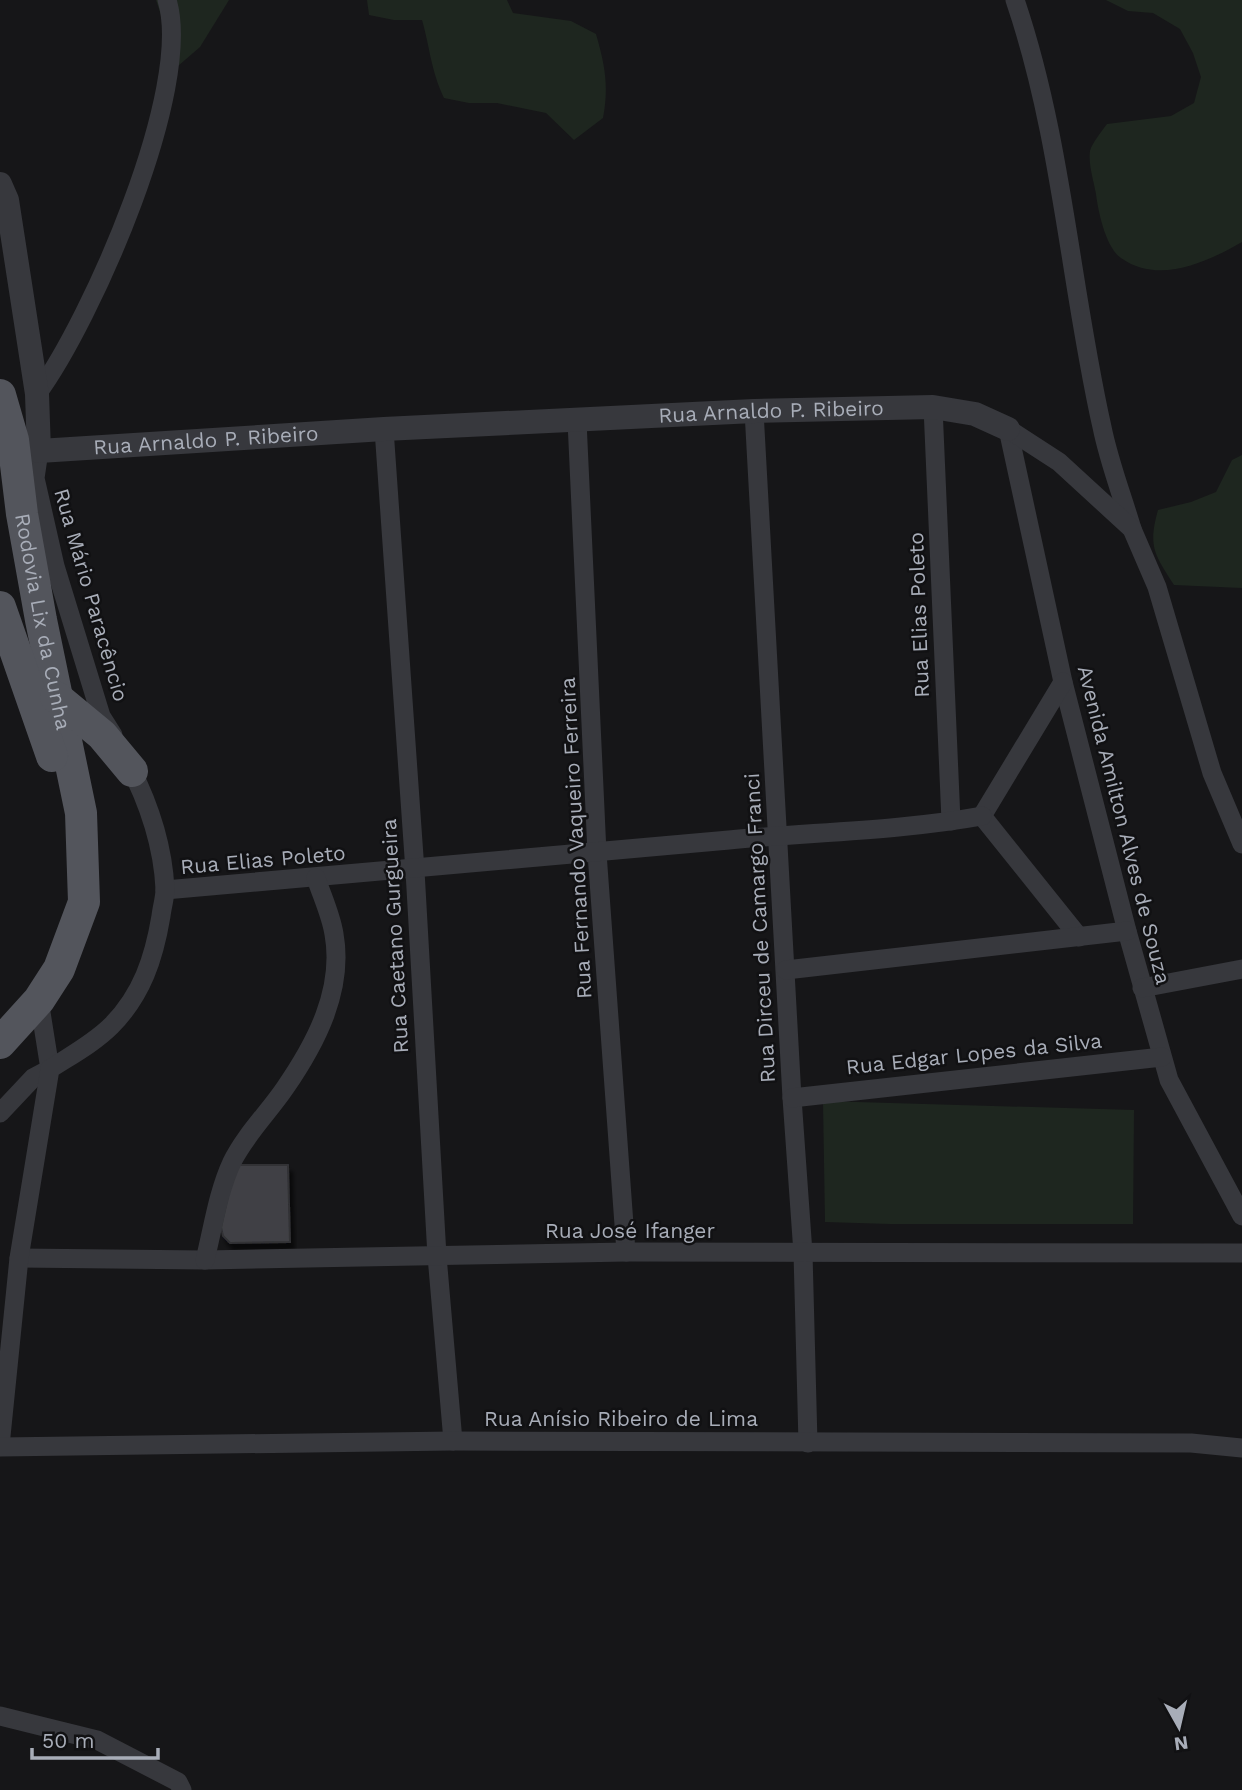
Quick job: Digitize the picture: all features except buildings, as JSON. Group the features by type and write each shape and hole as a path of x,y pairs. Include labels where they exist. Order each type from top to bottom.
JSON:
{"main road":[{"name":"Rodovia Lix da Cunha","path":"0,1043 39,1000 59,969 83,902 80,813 22,514 13,440 2,421"},
{"name":"Rodovia Lix da Cunha","path":"0,607 74,814 83,850"},
{"path":"56,696 102,735 132,771"}],"street":[{"path":"37,394 66,351 93,298 132,203 162,107 171,55 170,11 167,0"},
{"path":"1015,0 1034,59 1048,121 1102,429 1132,529"},
{"path":"0,184 7,201 37,394 39,451"},
{"name":"Rua Arnaldo P. Ribeiro","path":"39,451 384,429 754,411 933,407 975,415 1009,429 1059,462 1132,529 1157,587 1204,747 1242,844"},
{"name":"Rua Elias Poleto","path":"933,407 951,821"},
{"name":"Rua Dirceu de Camargo Franci","path":"754,411 803,1253 808,1443"},
{"name":"Rua Fernando Vaqueiro Ferreira","path":"577,421 597,853 626,1252"},
{"name":"Rua Caetano Gurgueira","path":"384,429 415,871 437,1256 453,1441"},
{"name":"Avenida Amilton Alves de Souza","path":"1009,429 1063,681 1142,988 1169,1080 1242,1216"},
{"name":"Rua Mário Paracêncio","path":"0,1114 33,1078 86,1046 110,1027 131,1002 146,977 153,954 165,890 152,824 141,790 102,716 55,566 35,478 39,451"},
{"path":"1063,681 982,816 1079,937"},
{"name":"Rua Elias Poleto","path":"165,890 415,871 982,816"},
{"path":"205,1260 221,1191 232,1162 249,1134 285,1088 316,1037 334,992 337,961 334,932 316,878"},
{"path":"786,970 1127,931"},
{"path":"1142,988 1242,969"},
{"path":"0,1447 19,1258 50,1069 39,1000"},
{"name":"Rua Edgar Lopes da Silva","path":"792,1098 1162,1056"},
{"name":"Rua José Ifanger","path":"19,1258 205,1260 626,1252 1242,1254"},
{"name":"Rua Anísio Ribeiro de Lima","path":"0,1447 453,1441 1191,1443 1242,1448"},
{"path":"0,1716 97,1740 178,1782 182,1790"}],"shaded area":[{"path":"156,0 229,0 200,47 178,66"},
{"path":"367,0 507,0 513,13 571,21 596,34 605,76 603,118 574,140 546,113 497,103 469,103 444,98 433,69 422,20 394,20 369,15"},
{"path":"1106,0 1242,0 1242,242 1214,257 1183,268 1151,270 1136,266 1116,253 1104,229 1099,210 1090,151 1107,124 1171,116 1194,103 1201,77 1193,53 1180,29 1153,13 1128,11"},
{"path":"1242,455 1242,588 1174,585 1158,557 1153,541 1158,510 1191,502 1216,492 1232,460"},
{"path":"823,1101 1134,1110 1133,1224 825,1222"}]}
